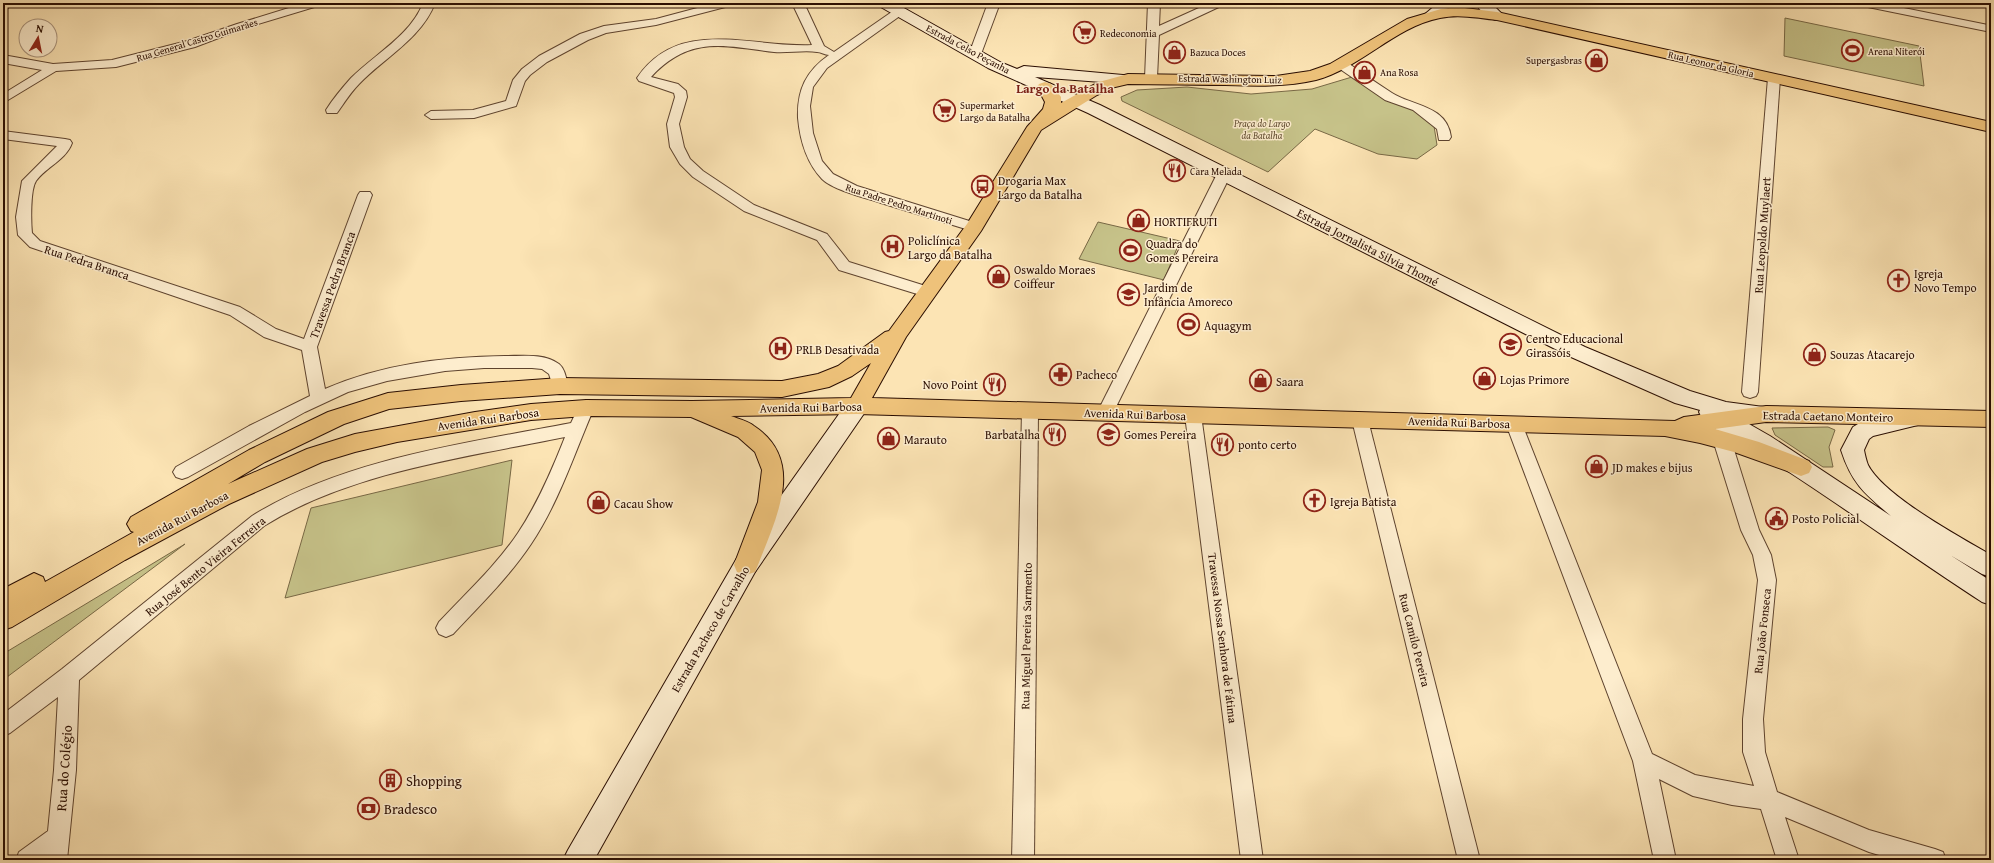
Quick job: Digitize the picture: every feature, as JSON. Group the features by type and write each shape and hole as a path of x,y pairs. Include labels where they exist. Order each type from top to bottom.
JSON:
{"main road":[{"name":"Estrada Celso Peçanha","path":"884,3 994,65 1076,101"},
{"name":"Estrada Washington Luiz","path":"994,65 1051,74 1128,79 1151,78 1276,81 1300,79 1318,74 1341,64 1418,19 1431,15 1448,3"},
{"path":"1482,3 1497,16"},
{"name":"Rua Leonor da Gloria","path":"1431,15 1448,11 1466,11 1497,16 1991,127"},
{"path":"1035,127 1076,101 1105,85 1128,79"},
{"path":"857,406 898,333 974,226 1035,127 1053,109 1054,102 1052,94 1045,87"},
{"name":"Estrada Jornalista Silvia Thomé","path":"1076,101 1578,352 1662,389 1712,406 1748,413 1766,414"},
{"name":"Avenida Rui Barbosa","path":"3,601 257,456 336,418 388,401 461,393 560,386 782,389 822,380 845,371 898,333"},
{"name":"Estrada Jornalista Silvia Thomé","path":"1662,389 1724,430"},
{"name":"Avenida Rui Barbosa","path":"3,619 116,553 221,497 315,455 355,443 475,420 582,418 692,409 857,406 1665,428 1702,434 1724,430 1760,451 1801,467 1914,545 1991,594"},
{"name":"Estrada Pacheco de Carvalho","path":"578,860 746,565 857,406"},
{"path":"692,409 746,430 764,447 773,470 770,502 746,565"},
{"name":"Estrada Caetano Monteiro","path":"1724,430 1766,414 1991,419"},
{"path":"1916,417 1872,427 1862,432 1855,441 1853,453 1856,465 1864,478 1877,492 1902,513 1991,567"}],"street":[{"path":"3,7 5,3"},
{"name":"Rua General Castro Guimarães","path":"3,59 53,68 93,66 131,60 191,44 317,3"},
{"path":"332,110 354,82 377,63 424,16 429,3"},
{"path":"432,115 474,114 512,103 519,80 526,72 543,59 584,37 604,30 656,22 729,3"},
{"path":"798,3 819,48"},
{"path":"975,54 994,3"},
{"path":"1151,78 1154,3"},
{"path":"1153,33 1219,3"},
{"path":"1863,3 1988,29"},
{"name":"Rua Padre Pedro Martinoti","path":"900,11 836,56 814,75 807,87 804,106 806,133 816,162 828,177 852,189 974,226"},
{"path":"836,56 819,48 794,50 719,41 700,43 676,50 664,57 642,78 674,87 680,91 681,96 673,124 677,147 685,161 698,174 749,208 822,237 844,266 927,292"},
{"path":"1341,64 1389,97 1418,107 1436,120 1443,128 1444,137"},
{"path":"3,99 53,68"},
{"name":"Rua Leopoldo Muylaert","path":"1750,392 1774,78"},
{"name":"Rua Pedra Branca","path":"3,135 65,143 63,149 29,181 22,217 25,235 35,244 235,311 270,333 309,346"},
{"path":"1104,413 1224,174"},
{"name":"Travessa Pedra Branca","path":"319,399 309,346 365,195"},
{"path":"182,472 249,433 319,399 348,386 388,374 424,367 480,362 532,362 547,365 556,372 560,386"},
{"name":"Rua Miguel Pereira Sarmento","path":"1023,860 1030,411"},
{"name":"Travessa Nossa Senhora de Fátima","path":"1194,415 1252,860"},
{"path":"446,628 504,565 524,538 546,502 582,418"},
{"name":"Rua José Bento Vieira Ferreira","path":"3,726 69,676 204,567 258,521 305,495 353,479 582,418"},
{"name":"Rua Camilo Pereira","path":"1360,420 1469,860"},
{"path":"1514,424 1644,761 1666,860"},
{"name":"Rua João Fonseca","path":"1724,430 1750,530 1762,555 1767,580 1753,719 1754,752 1788,860"},
{"name":"Rua do Colégio","path":"56,860 65,770 69,676"},
{"path":"1644,761 1693,785 1732,794 1769,799 1869,841 1935,860"},
{"path":"26,860 59,836"}],"green space":[{"name":"Arena Niterói","path":"1785,18 1919,46 1924,86 1784,56"},
{"name":"Praça do Largo da Batalha","path":"1352,77 1415,110 1434,126 1437,145 1417,159 1378,154 1315,129 1268,172 1122,101 1121,97 1137,90 1187,87 1251,94 1312,89"},
{"name":"Quadra do Gomes Pereira","path":"1098,222 1180,241 1164,280 1079,259"},
{"path":"1828,427 1835,430 1829,447 1833,467 1823,467 1775,435 1772,428"},
{"path":"512,460 502,545 285,598 311,508"},
{"path":"185,544 3,680 3,654"}],"place":[{"name":"Redeconomia","path":"1085,33"},
{"name":"Arena Niterói","path":"1852,51"},
{"name":"Bazuca Doces","path":"1175,52"},
{"name":"Supergasbras","path":"1597,60"},
{"name":"Ana Rosa","path":"1364,72"},
{"name":"Supermarket Largo da Batalha","path":"945,111"},
{"name":"Cara Melada","path":"1174,171"},
{"name":"Drogaria Max Largo da Batalha","path":"982,187"},
{"name":"HORTIFRUTI","path":"1138,221"},
{"name":"Policlínica Largo da Batalha","path":"892,247"},
{"name":"Quadra do Gomes Pereira","path":"1130,250"},
{"name":"Oswaldo Moraes Coiffeur","path":"998,276"},
{"name":"Igreja Novo Tempo","path":"1899,280"},
{"name":"Jardim de Infância Amoreco","path":"1129,294"},
{"name":"Aquagym","path":"1189,325"},
{"name":"Centro Educacional Girassóis","path":"1510,345"},
{"name":"PRLB Desativada","path":"781,349"},
{"name":"Souzas Atacarejo","path":"1814,354"},
{"name":"Pacheco","path":"1061,374"},
{"name":"Lojas Primore","path":"1484,379"},
{"name":"Saara","path":"1260,381"},
{"name":"Novo Point","path":"994,384"},
{"name":"Barbatalha","path":"1055,434"},
{"name":"Gomes Pereira","path":"1108,434"},
{"name":"Marauto","path":"888,439"},
{"name":"ponto certo","path":"1222,444"},
{"name":"JD makes e bijus","path":"1596,467"},
{"name":"Igreja Batista","path":"1314,501"},
{"name":"Cacau Show","path":"598,503"},
{"name":"Posto Policial","path":"1776,518"},
{"name":"Shopping","path":"390,781"},
{"name":"Bradesco","path":"369,809"}],"district":[{"name":"Largo da Batalha","path":"1065,88"}]}
